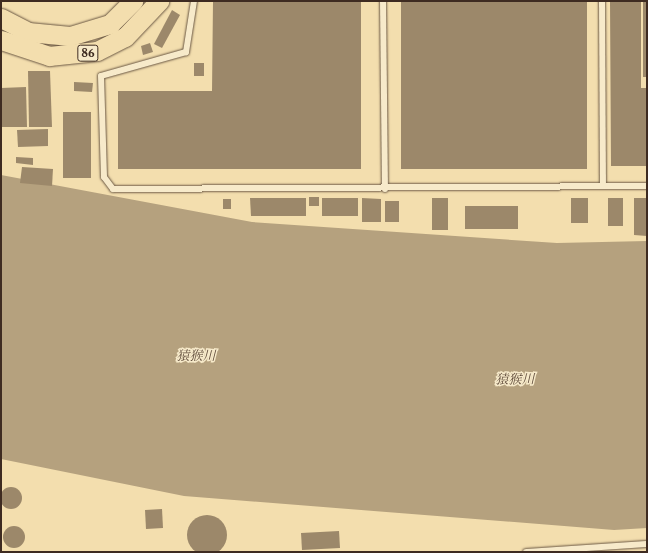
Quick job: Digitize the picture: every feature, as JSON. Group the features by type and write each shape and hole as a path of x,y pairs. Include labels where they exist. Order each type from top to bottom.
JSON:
{"main road":[{"name":"86","path":"1,18 28,32 70,36 110,24 133,1"},
{"name":"86","path":"1,40 49,56 97,51 125,36 159,1"}],"lane":[{"path":"194,1 186,52 101,76 104,177 113,189 385,189 647,186"},
{"path":"383,1 385,189"},
{"path":"602,1 604,186"},
{"path":"526,552 647,544"}],"water":[{"name":"猿猴川","path":"1,175 252,222 557,243 647,241 647,528 614,530 184,496 1,459"}],"building":[{"path":"213,1 361,1 361,169 118,169 118,91 212,91"},
{"path":"401,1 587,1 587,169 401,169"},
{"path":"610,1 641,1 641,88 647,88 647,166 611,166"},
{"path":"643,1 647,1 647,77 643,77"},
{"path":"172,10 180,15 162,48 154,44"},
{"path":"150,43 153,52 143,55 141,46"},
{"path":"194,63 204,63 204,76 194,76"},
{"path":"28,71 50,71 52,127 29,127"},
{"path":"74,82 93,83 92,92 74,91"},
{"path":"26,87 27,127 1,127 1,88"},
{"path":"63,112 91,112 91,178 63,178"},
{"path":"48,129 48,146 18,147 17,130"},
{"path":"16,157 33,158 33,165 16,163"},
{"path":"22,167 53,169 52,186 20,183"},
{"path":"309,197 319,197 319,206 309,206"},
{"path":"250,198 306,198 306,216 251,216"},
{"path":"322,198 358,198 358,216 322,216"},
{"path":"362,198 381,199 381,222 362,222"},
{"path":"432,198 448,198 448,230 432,230"},
{"path":"571,198 588,198 588,223 571,223"},
{"path":"608,198 623,198 623,226 608,226"},
{"path":"634,198 647,198 647,236 634,235"},
{"path":"223,199 231,199 231,209 223,209"},
{"path":"385,201 399,201 399,222 385,222"},
{"path":"465,206 518,206 518,229 465,229"},
{"path":"11,487 19,490 22,498 19,506 11,509 3,506 0,498 3,490"},
{"path":"162,509 163,528 146,529 145,510"},
{"path":"207,515 221,521 227,535 221,549 207,555 193,549 187,535 193,521"},
{"path":"14,526 22,529 25,537 22,545 14,548 6,545 3,537 6,529"},
{"path":"339,531 340,548 302,550 301,533"}]}
